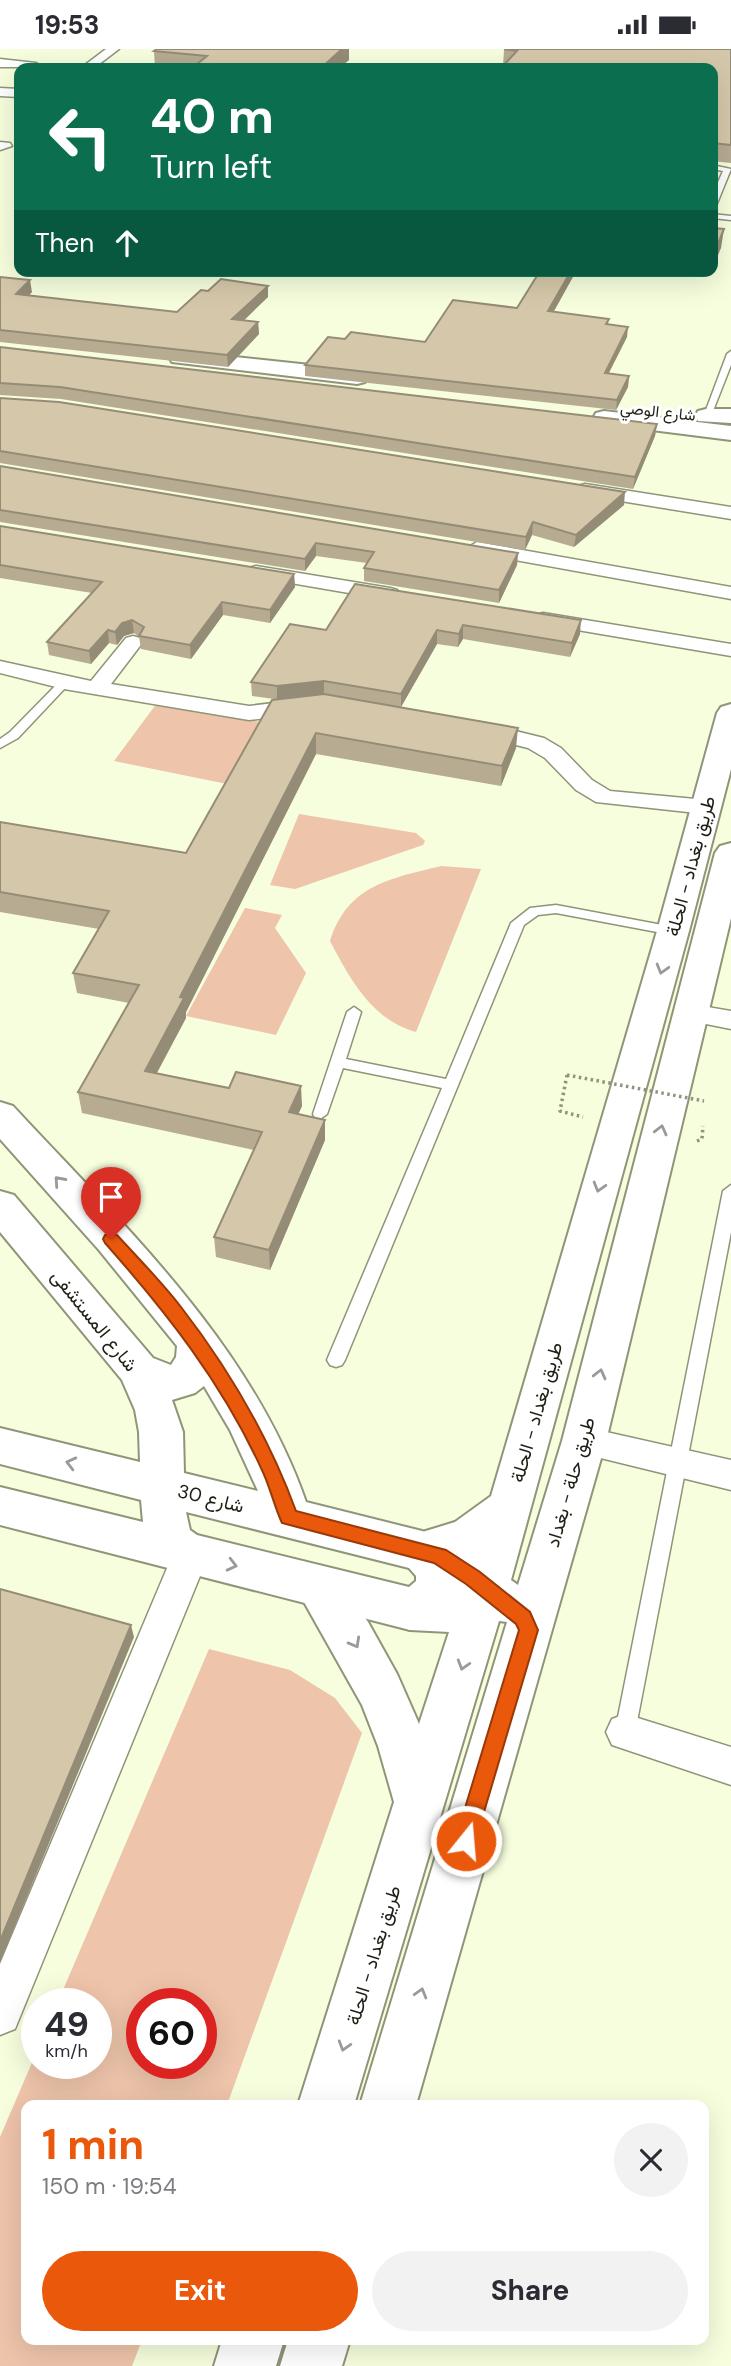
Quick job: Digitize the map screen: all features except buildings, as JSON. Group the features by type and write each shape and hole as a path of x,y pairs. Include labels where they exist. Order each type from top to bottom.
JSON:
{"main road":[{"path":"158,362 372,386"},
{"name":"شارع الوصي","path":"596,404 724,426"},
{"name":"شارع الوصي","path":"576,415 724,426"},
{"name":"طريق بغداد - الحلة","path":"328,2100 420,1804 507,1594 510,1506 673,931 731,713"},
{"name":"طريق حلة - بغداد","path":"389,2100 507,1594 584,1441 710,1017 731,853"},
{"path":"0,1115 148,1280 198,1343 224,1382 270,1467 289,1518"},
{"name":"شارع المستشفى","path":"0,1205 138,1370 156,1410 165,1507"},
{"path":"138,1370 158,1382 178,1381 195,1370 199,1362 198,1343"},
{"path":"0,1446 165,1507 318,1586 410,1609 455,1612 507,1594"},
{"path":"0,1506 105,1532 123,1530 138,1521 146,1507 146,1494 139,1483 165,1507"},
{"name":"شارع 30","path":"165,1507 174,1510 188,1500 206,1497 422,1551 439,1556 507,1594"},
{"path":"422,1551 473,1537 500,1518 510,1506"},
{"path":"105,1532 165,1507"},
{"path":"410,1609 424,1605 434,1597 440,1584 434,1560 422,1551"},
{"path":"318,1586 353,1639 384,1696 401,1737 420,1804"},
{"path":"245,2366 251,2345"},
{"path":"311,2366 317,2345"}],"street":[{"path":"94,63 113,49"},
{"path":"568,487 731,513"},
{"path":"453,544 731,593"},
{"path":"234,569 414,598"},
{"path":"524,616 731,650"},
{"path":"97,688 133,642"},
{"path":"0,667 64,683 248,713 324,704"},
{"path":"459,726 536,743 553,753 584,785 604,797 706,807"},
{"path":"584,1441 731,1475"},
{"path":"0,2014 165,1507"},
{"path":"625,1732 731,1766"}],"lane":[{"path":"718,168 727,169 718,191"},
{"path":"724,426 731,354"},
{"path":"0,744 14,735 64,683"},
{"path":"336,1360 518,923 535,911 556,909 673,931"},
{"path":"320,1114 354,1012"},
{"path":"338,1062 451,1085"},
{"path":"625,1732 731,1191"}],"path":[{"path":"560,1111 566,1075 704,1101"}],"shaded area":[{"path":"157,703 294,728 227,784 114,761"},
{"path":"299,814 416,833 425,841 423,845 295,889 270,885"},
{"path":"441,866 481,869 416,1032 400,1026 375,1008 354,983 330,941 338,922 359,896 373,887 404,875"},
{"path":"245,908 282,915 275,928 306,973 276,1035 186,1016"},
{"path":"209,1649 290,1670 335,1698 362,1733 229,2100 21,2100 21,2345 140,2345 132,2366 0,2366 0,2137 25,2079 112,2079 112,1988 64,1988"}],"route":[{"path":"111,1239 174,1311 224,1382 270,1467 289,1518 439,1556 473,1578 523,1618 528,1630 466,1841"}]}
